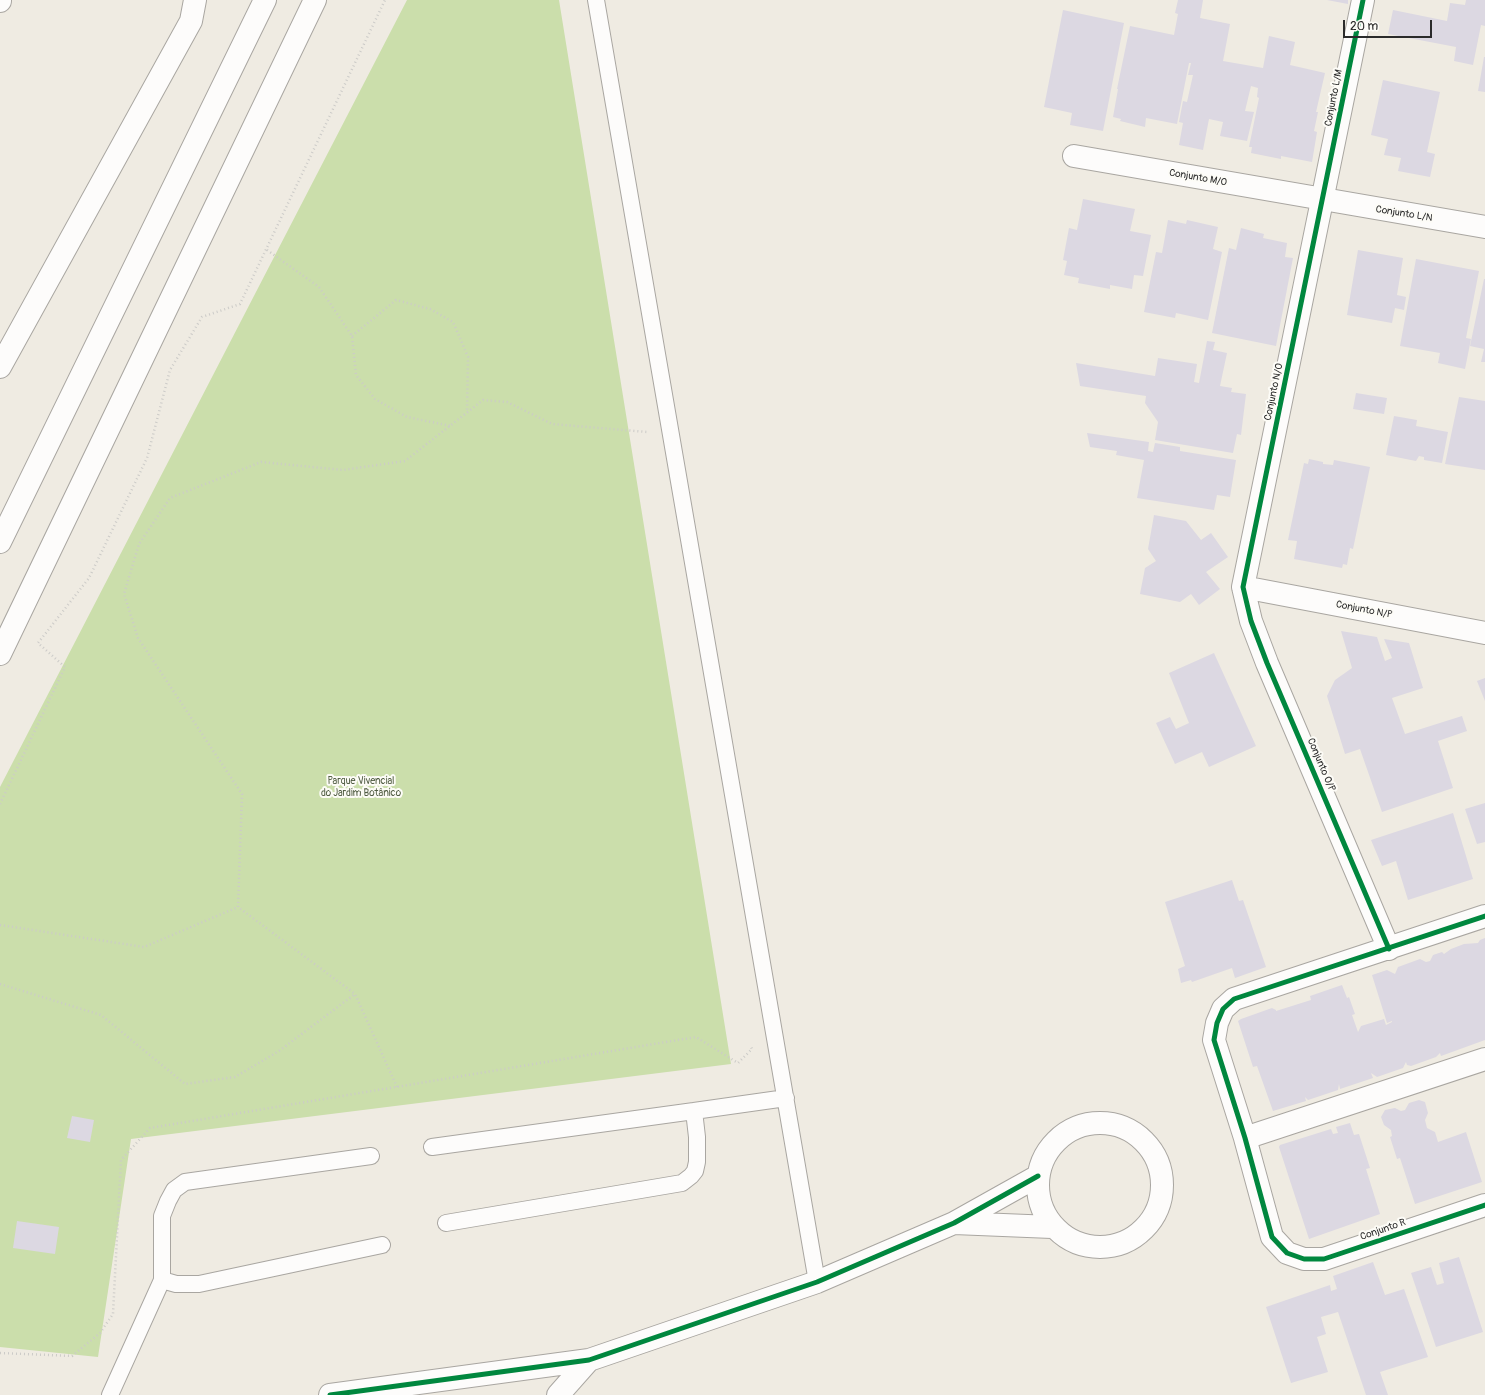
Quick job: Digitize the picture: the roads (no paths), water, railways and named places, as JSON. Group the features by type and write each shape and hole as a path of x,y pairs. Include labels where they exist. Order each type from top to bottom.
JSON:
{"street":[{"path":"0,367 191,21 195,0"},
{"path":"0,542 265,0"},
{"path":"0,654 316,0"},
{"name":"Conjunto L/M","path":"1323,200 1363,0"},
{"name":"Conjunto M/O","path":"1074,156 1323,200"},
{"name":"Conjunto L/N","path":"1323,200 1485,227"},
{"name":"Conjunto N/O","path":"1243,587 1323,200"},
{"name":"Conjunto N/P","path":"1243,587 1485,633"},
{"name":"Conjunto O/P","path":"1243,587 1251,621 1267,663 1389,949"},
{"path":"1485,916 1234,999 1223,1009 1217,1023 1214,1040 1245,1138 1485,1059"},
{"path":"1095,1122 1116,1124 1136,1133 1151,1147 1160,1167 1163,1188 1158,1209 1147,1227 1130,1240 1110,1247 1089,1247 1069,1240 1052,1226 1040,1203 1038,1176 1044,1156 1057,1139 1075,1127 1095,1122"},
{"name":"Conjunto R","path":"1245,1138 1272,1237 1287,1253 1304,1259 1324,1259 1485,1205"},
{"path":"330,1395 589,1360 817,1282 954,1223 1038,1176"},
{"path":"954,1223 1052,1226"},
{"path":"558,1395 589,1360"}],"lane":[{"path":"596,0 817,1282"},
{"path":"432,1147 786,1098"},
{"path":"446,1223 682,1183 695,1170 697,1162 697,1137 694,1111"},
{"path":"110,1395 162,1280 162,1216 174,1190 186,1182 371,1156"},
{"path":"162,1280 176,1284 199,1284 382,1245"}],"park label":[{"name":"Parque Vivencial do Jardim Botânico","path":"361,786"}]}
